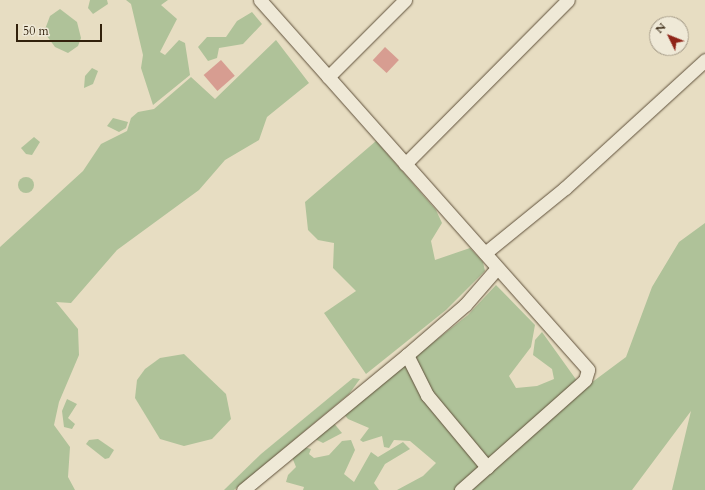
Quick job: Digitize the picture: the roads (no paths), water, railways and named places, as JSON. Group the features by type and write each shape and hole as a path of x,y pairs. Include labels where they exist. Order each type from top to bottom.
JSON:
{"street":[{"path":"260,0 588,370 587,375 461,490"},
{"path":"328,77 405,0"},
{"path":"405,164 568,0"},
{"path":"485,253 565,188 705,60"},
{"path":"243,490 407,355 465,305 497,268"},
{"path":"407,355 427,395 487,467"}]}
